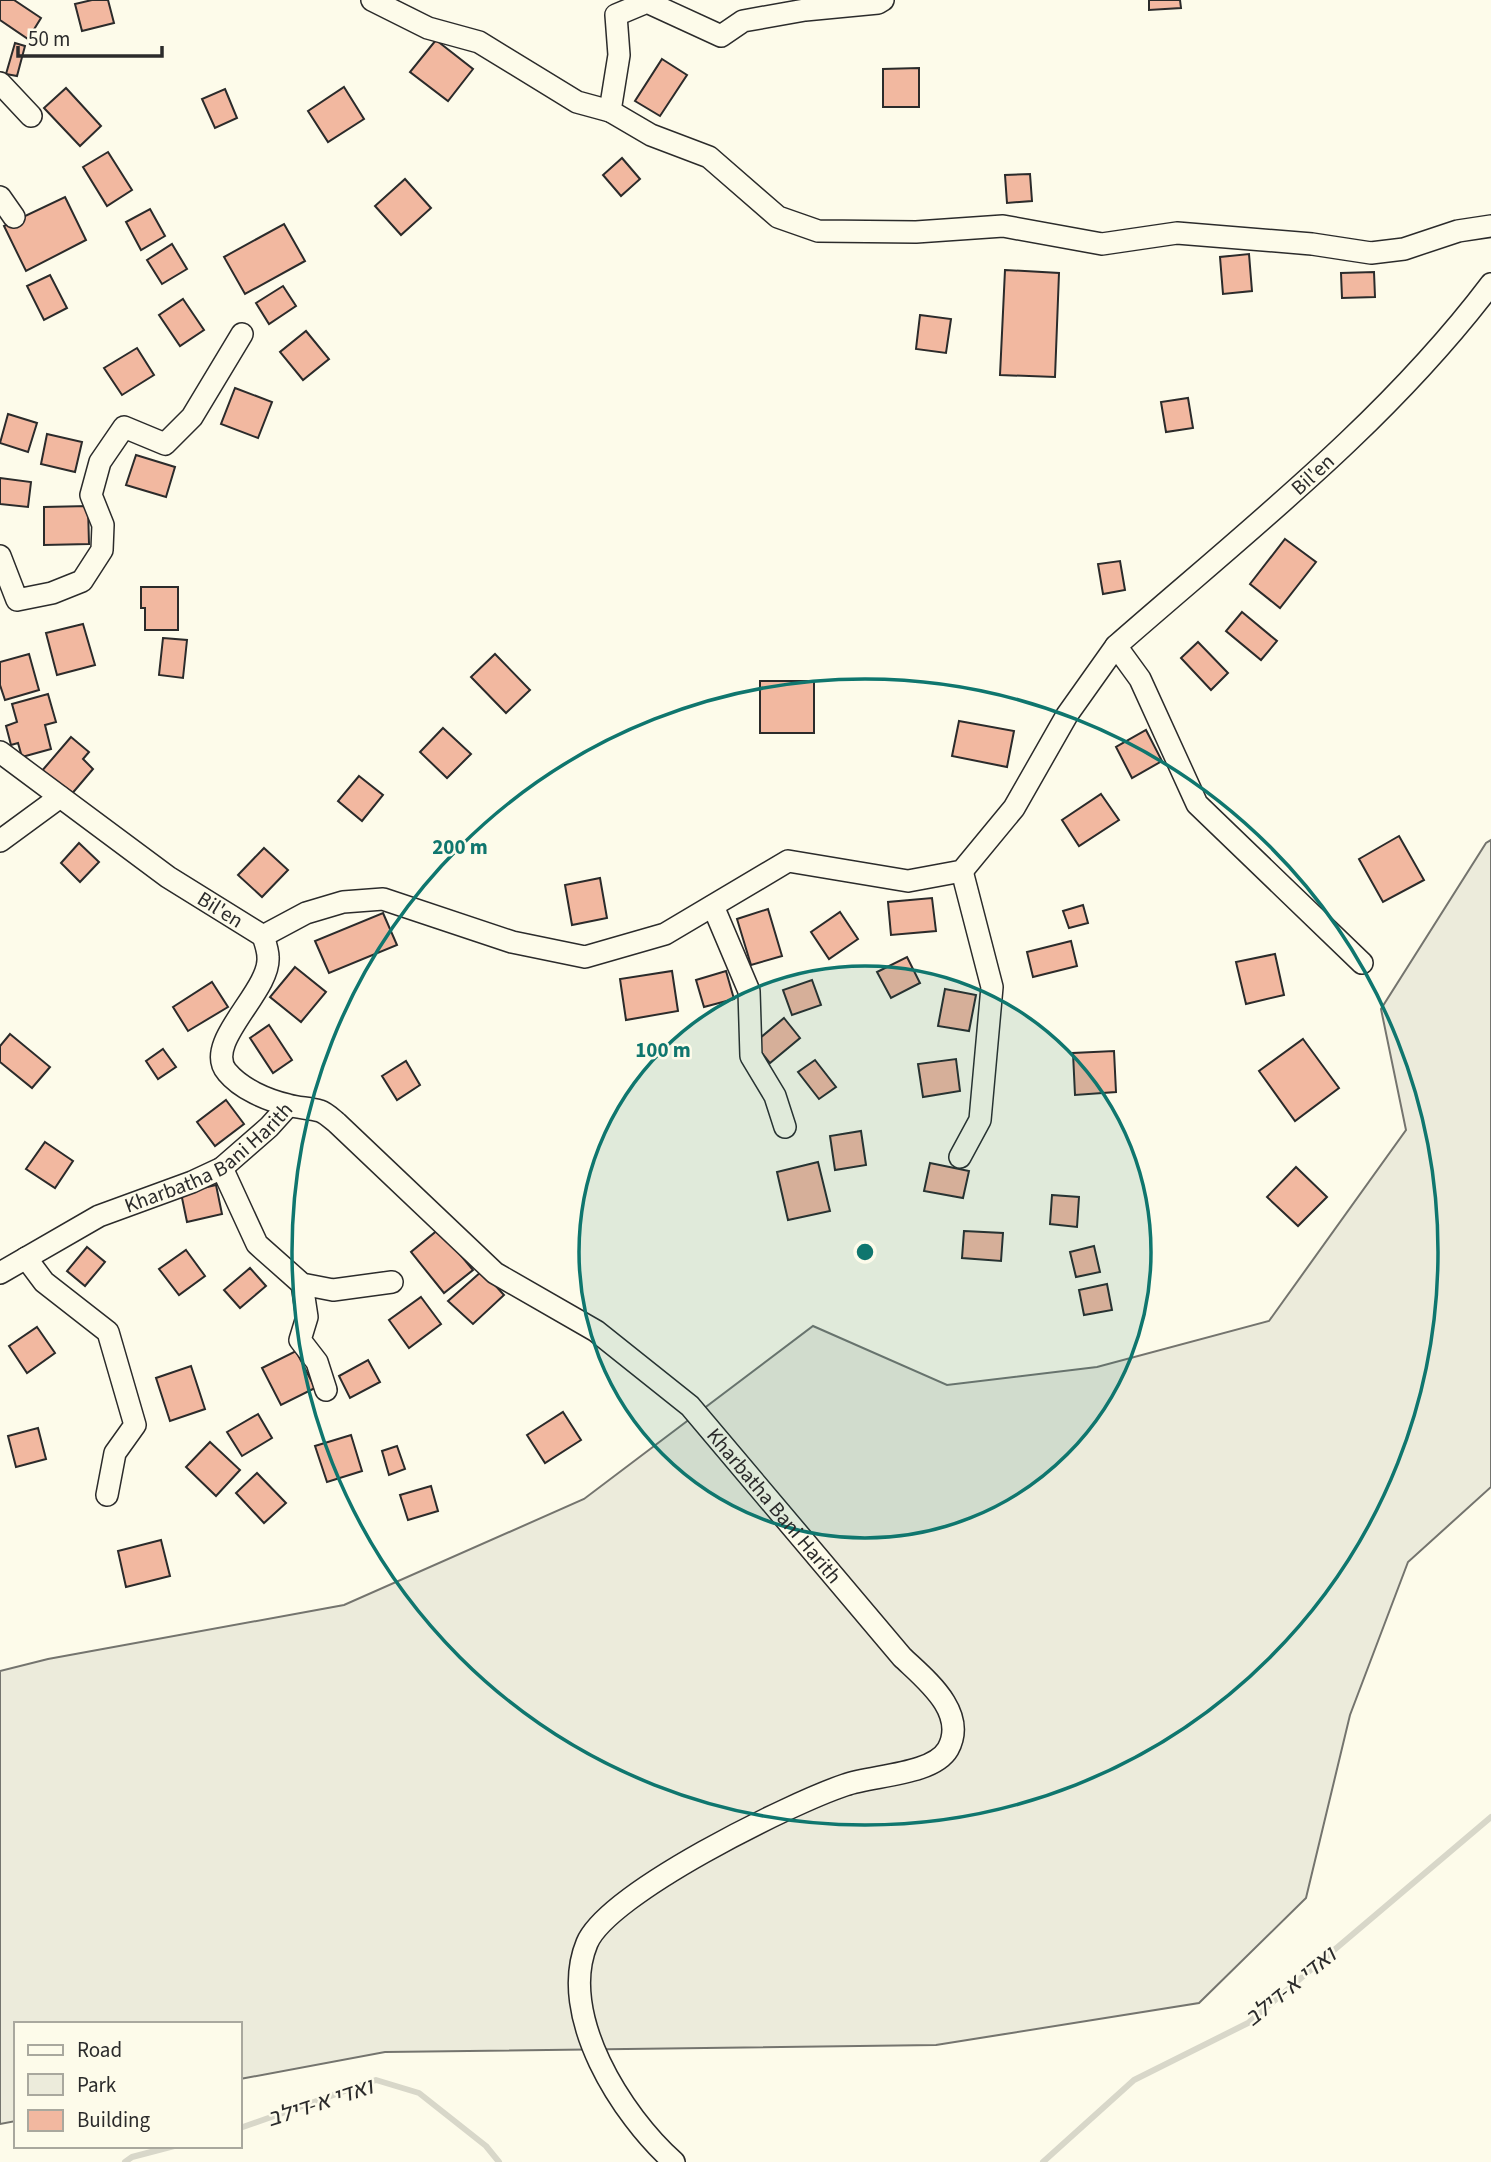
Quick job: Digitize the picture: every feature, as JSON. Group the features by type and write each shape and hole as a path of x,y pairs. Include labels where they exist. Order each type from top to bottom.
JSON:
{"street":[{"path":"372,0 428,28 479,42 577,102 610,111 652,135 709,157 779,217 818,231 916,232 1003,226 1102,244 1177,233 1312,244 1371,253 1404,249 1458,231 1491,226"},
{"path":"610,111 619,55 616,15 647,2 720,36 743,21 805,10 878,3 883,0"},
{"path":"0,83 31,116"},
{"path":"0,197 14,217"},
{"name":"Bil'en","path":"962,871 1014,808 1067,715 1116,646 1344,446 1463,322 1491,284"},
{"path":"0,556 17,600 52,593 82,581 102,550 103,525 91,495 100,462 124,427 165,444 192,417 242,334"},
{"path":"1116,646 1140,680 1197,804 1362,963"},
{"name":"Bil'en","path":"0,752 168,877 263,936 269,958 261,983 224,1041 221,1059 225,1071 240,1083 267,1099 288,1105"},
{"path":"0,841 60,797"},
{"path":"263,936 306,913 343,902 383,900 512,942 585,957 665,934 788,861 908,881 962,871 992,987 980,1120 960,1157"},
{"path":"713,906 749,991 751,1056 775,1096 785,1127"},
{"name":"Kharbatha Bani Harith","path":"0,1273 99,1216 192,1182 222,1168 269,1128 288,1105 321,1111 337,1123 495,1273 596,1331 690,1406 902,1657 934,1689 951,1714 953,1729 948,1748 934,1763 847,1784 797,1803 677,1866 602,1921 587,1942 580,1973 581,2004 592,2040 609,2082 630,2115 656,2146 674,2162"},
{"path":"222,1168 257,1244 302,1284 333,1290 392,1282"},
{"path":"26,1258 44,1282 108,1332 135,1425 115,1453 107,1495"},
{"path":"302,1284 307,1317 300,1340 317,1362 326,1390"}],"green space":[{"path":"1491,840 1491,1487 1408,1562 1350,1715 1306,1898 1199,2003 936,2045 385,2052 242,2079 242,2022 14,2022 14,2121 0,2124 0,1671 48,1659 344,1605 584,1499 813,1326 947,1385 1097,1367 1269,1321 1406,1130 1381,1009 1486,843"}],"building":[{"path":"0,0 14,0 41,18 28,39 0,20"},
{"path":"108,0 114,23 82,31 75,4"},
{"path":"1149,0 1180,0 1181,8 1149,10"},
{"path":"436,40 473,69 448,101 410,72"},
{"path":"15,43 25,46 17,76 6,74"},
{"path":"662,59 687,75 660,116 635,101"},
{"path":"919,68 919,107 883,107 883,69"},
{"path":"344,87 364,119 328,142 308,111"},
{"path":"66,88 101,126 80,146 44,108"},
{"path":"225,89 237,118 215,128 202,99"},
{"path":"108,152 132,190 107,206 83,167"},
{"path":"622,158 640,179 621,196 603,175"},
{"path":"1030,174 1032,201 1007,203 1005,175"},
{"path":"405,179 431,208 401,235 375,206"},
{"path":"65,197 86,240 26,271 4,226"},
{"path":"150,209 165,236 141,250 126,222"},
{"path":"284,224 305,261 245,294 224,257"},
{"path":"172,244 187,269 162,284 147,260"},
{"path":"1249,254 1252,291 1223,294 1220,257"},
{"path":"1005,270 1059,273 1055,377 1000,375"},
{"path":"1374,272 1375,297 1342,298 1341,273"},
{"path":"50,275 67,308 44,320 27,286"},
{"path":"283,286 296,306 269,324 256,303"},
{"path":"183,299 204,330 180,346 159,315"},
{"path":"920,315 951,319 946,353 916,349"},
{"path":"306,331 329,359 303,380 280,352"},
{"path":"137,348 154,375 122,395 104,368"},
{"path":"235,388 272,402 258,438 221,424"},
{"path":"1188,398 1193,428 1166,432 1161,402"},
{"path":"8,414 37,423 28,452 0,443"},
{"path":"47,434 82,442 75,472 41,464"},
{"path":"136,455 175,467 166,497 126,485"},
{"path":"0,478 31,482 28,507 0,504"},
{"path":"88,506 89,544 44,545 44,507"},
{"path":"1285,539 1316,562 1280,608 1250,584"},
{"path":"1120,561 1125,590 1103,594 1098,564"},
{"path":"141,587 178,587 178,630 145,630"},
{"path":"1242,612 1277,641 1261,660 1226,631"},
{"path":"83,624 95,665 57,675 46,633"},
{"path":"163,638 187,640 183,678 159,675"},
{"path":"1198,642 1228,673 1211,690 1181,658"},
{"path":"29,654 39,690 5,700 0,685 0,662"},
{"path":"495,654 530,690 506,713 471,677"},
{"path":"760,681 814,681 814,733 760,733"},
{"path":"48,694 56,722 45,725 51,749 22,757 18,743 11,745 6,726 17,722 12,704"},
{"path":"959,721 1014,731 1007,767 952,756"},
{"path":"443,728 471,754 447,778 420,752"},
{"path":"1146,730 1162,761 1132,778 1116,747"},
{"path":"71,737 89,752 83,759 93,769 70,796 41,772"},
{"path":"359,776 383,795 362,821 338,801"},
{"path":"1101,794 1119,820 1079,846 1062,820"},
{"path":"1399,836 1424,880 1383,902 1359,859"},
{"path":"79,843 99,862 80,882 61,863"},
{"path":"264,848 288,870 262,897 238,875"},
{"path":"600,878 607,918 572,925 565,885"},
{"path":"932,898 936,931 891,935 888,902"},
{"path":"1083,905 1088,923 1069,928 1063,911"},
{"path":"768,909 782,956 751,965 737,919"},
{"path":"840,912 858,939 829,959 811,932"},
{"path":"383,913 397,945 329,973 315,941"},
{"path":"1071,941 1077,966 1033,977 1027,952"},
{"path":"1275,954 1284,995 1246,1004 1236,962"},
{"path":"907,957 920,983 891,998 877,972"},
{"path":"295,967 326,992 301,1022 270,997"},
{"path":"672,971 678,1011 626,1020 620,979"},
{"path":"726,971 734,999 704,1007 696,980"},
{"path":"812,980 821,1005 792,1015 783,990"},
{"path":"212,982 228,1007 188,1031 173,1007"},
{"path":"945,989 976,995 969,1031 938,1026"},
{"path":"784,1018 800,1038 770,1063 754,1043"},
{"path":"269,1025 292,1060 273,1073 250,1038"},
{"path":"10,1034 50,1067 32,1088 0,1062 0,1046"},
{"path":"1303,1039 1339,1088 1295,1121 1259,1071"},
{"path":"163,1049 176,1067 158,1079 146,1061"},
{"path":"1114,1051 1116,1092 1075,1095 1073,1053"},
{"path":"956,1059 960,1091 923,1097 918,1064"},
{"path":"815,1060 836,1087 819,1099 798,1072"},
{"path":"406,1061 420,1085 397,1100 382,1076"},
{"path":"226,1100 244,1124 215,1146 197,1122"},
{"path":"861,1131 866,1165 835,1170 830,1136"},
{"path":"45,1142 73,1161 55,1188 26,1169"},
{"path":"818,1162 830,1211 788,1220 777,1172"},
{"path":"930,1163 969,1171 963,1198 924,1191"},
{"path":"1296,1167 1327,1197 1298,1226 1267,1197"},
{"path":"216,1185 222,1214 187,1222 181,1193"},
{"path":"1052,1195 1079,1197 1077,1227 1050,1224"},
{"path":"439,1229 473,1270 444,1293 411,1252"},
{"path":"964,1231 1003,1233 1001,1261 962,1258"},
{"path":"1094,1246 1100,1272 1076,1277 1070,1252"},
{"path":"87,1247 105,1262 85,1286 67,1271"},
{"path":"186,1250 205,1276 179,1295 159,1269"},
{"path":"250,1268 266,1286 240,1308 224,1290"},
{"path":"482,1271 504,1295 473,1324 448,1301"},
{"path":"1107,1284 1112,1310 1084,1315 1079,1290"},
{"path":"421,1297 441,1324 409,1348 389,1320"},
{"path":"37,1327 55,1353 27,1373 9,1346"},
{"path":"296,1351 315,1388 281,1405 262,1368"},
{"path":"368,1360 380,1382 350,1398 339,1376"},
{"path":"191,1366 205,1409 170,1421 156,1378"},
{"path":"563,1412 581,1440 545,1463 527,1435"},
{"path":"258,1414 272,1438 242,1456 227,1432"},
{"path":"38,1428 46,1459 16,1467 8,1436"},
{"path":"351,1435 362,1471 327,1482 315,1446"},
{"path":"210,1442 240,1470 216,1496 186,1467"},
{"path":"397,1446 405,1469 389,1475 382,1451"},
{"path":"257,1473 286,1503 264,1523 236,1493"},
{"path":"431,1486 438,1511 408,1520 400,1495"},
{"path":"161,1540 170,1576 126,1587 118,1551"}],"waterway":[{"name":"ואדי א-דילב","path":"1043,2162 1134,2080 1248,2023 1491,1817"},
{"name":"ואדי א-דילב","path":"242,2127 376,2080 419,2093 486,2146 499,2162"},
{"name":"ואדי א-דילב","path":"125,2162 132,2157 166,2148"}]}
